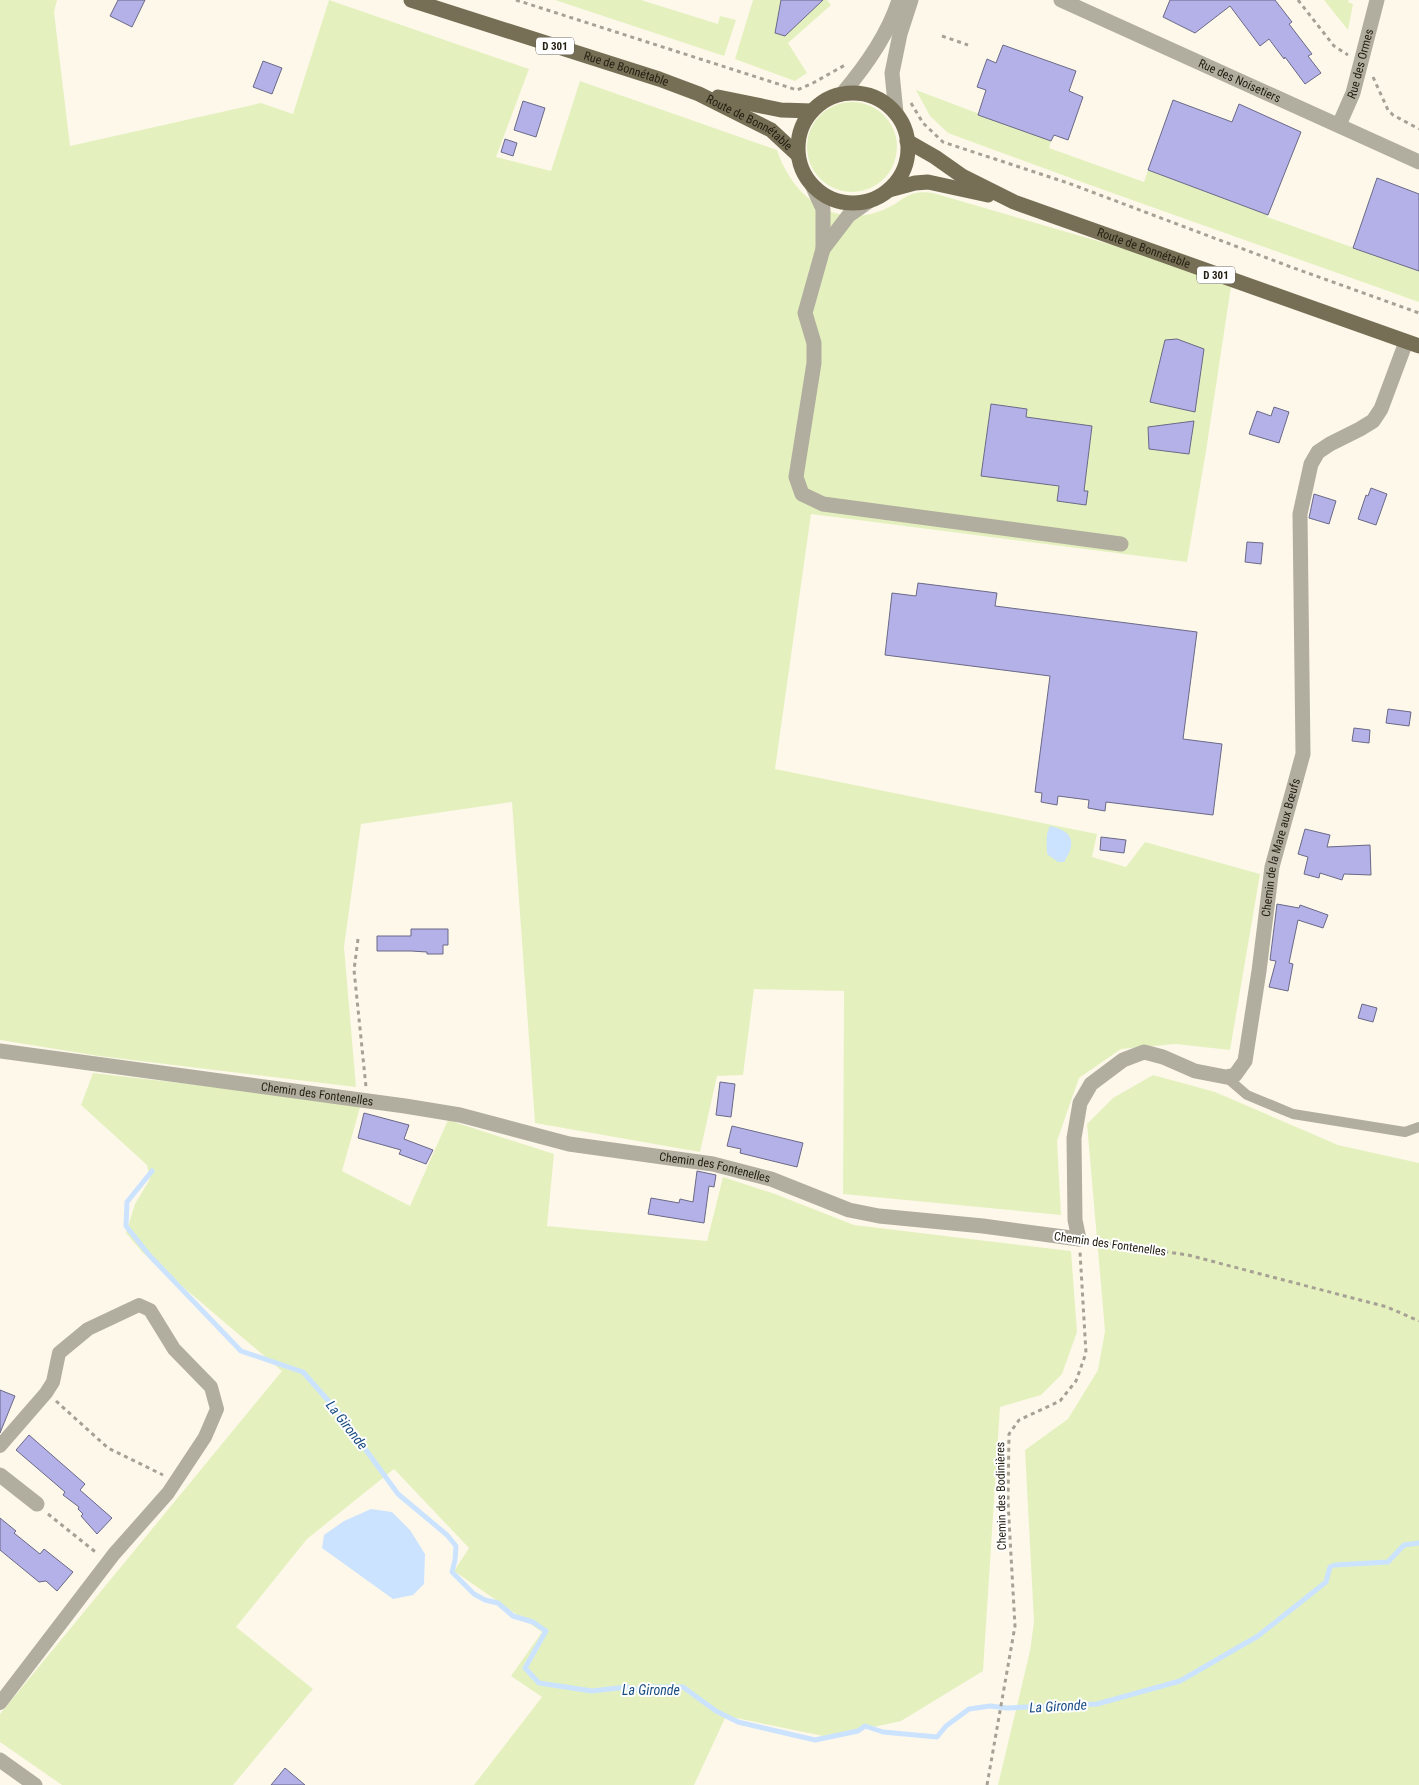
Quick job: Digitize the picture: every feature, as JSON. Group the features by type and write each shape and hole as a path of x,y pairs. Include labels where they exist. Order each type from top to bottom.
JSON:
{"main road":[{"name":"Rue de Bonnétable","path":"411,0 649,76 699,94"},
{"path":"858,93 883,102 896,113 902,124 907,141 908,154 904,169 896,182 889,190 869,201 853,204 836,201 823,195 812,185 802,171 798,155 801,129 812,111 824,101 842,94 858,93"},
{"name":"D 301","path":"699,94 781,110 812,111"},
{"name":"Route de Bonnétable","path":"699,94 771,130 798,155"},
{"name":"Route de Bonnétable","path":"907,141 935,157 962,176 1014,202 1412,344"},
{"name":"D 301","path":"889,190 915,183 928,182 948,185 1014,202"}],"street":[{"path":"842,94 867,62 889,24 899,0"},
{"path":"896,113 892,73 900,34 911,0"},
{"name":"Rue des Noisetiers","path":"1061,0 1419,162"},
{"name":"Rue des Ormes","path":"1339,125 1353,93 1377,0"},
{"path":"812,185 823,209 823,249 805,313 814,343 814,363 796,477 802,494 823,504 1120,544"},
{"path":"823,249 849,215 869,201"},
{"name":"Chemin de la Mare aux Bœufs","path":"1226,1077 1236,1075 1245,1061 1272,867 1303,754 1300,514 1310,464 1318,452 1373,421 1382,409 1412,344"},
{"name":"Chemin des Fontenelles","path":"0,1051 367,1100 460,1115 569,1144 713,1164 771,1179 849,1210 879,1216 983,1226 1079,1239"},
{"path":"1079,1239 1075,1220 1074,1138 1080,1104 1091,1084 1123,1060 1144,1052 1163,1057 1195,1071 1226,1077"},
{"path":"0,1446 46,1393 53,1382 59,1353 88,1329 139,1305 150,1310 174,1349 211,1387 217,1409 205,1437 168,1494 108,1562 0,1703"},
{"path":"0,1475 37,1504"},
{"path":"0,1760 35,1785"}],"lane":[{"path":"1226,1077 1247,1095 1293,1114 1405,1132 1419,1127"}],"path":[{"path":"516,0 796,90 813,83 845,64"},
{"path":"942,36 968,45"},
{"path":"910,102 923,124 943,142 1068,183 1290,268 1419,313"},
{"path":"358,938 354,970 367,1100"},
{"name":"Chemin des Fontenelles","path":"1079,1239 1188,1254 1387,1307 1419,1321"},
{"name":"Chemin des Bodinières","path":"987,1785 1015,1626 1008,1502 1009,1434 1019,1420 1060,1401 1076,1380 1086,1353 1079,1239"},
{"path":"46,1393 108,1448 175,1482"},
{"path":"37,1504 108,1562"}],"green space":[{"path":"0,0 57,0 54,12 70,146 261,103 293,114 329,0 529,69 496,157 551,171 580,81 777,150 793,182 817,205 832,212 848,216 865,215 890,207 911,194 933,193 1232,280 1187,562 811,514 775,769 1097,834 1092,857 1126,867 1145,842 1260,874 1230,1050 1175,1044 1121,1049 1079,1078 1057,1141 1061,1215 843,1194 844,991 754,989 743,1075 717,1076 700,1152 535,1123 512,802 361,824 344,947 356,1087 99,1056 0,1040"},
{"path":"555,0 641,0 718,24 720,16 736,20 724,56"},
{"path":"753,0 781,0 775,33 823,0 827,0 831,5 788,43 807,73 795,81 735,59"},
{"path":"1324,0 1349,0 1348,2 1353,4 1348,30"},
{"path":"916,90 1051,141 1049,148 1144,182 1148,170 1268,215 1267,217 1419,271 1419,302 948,133 930,116"},
{"path":"852,102 869,105 884,115 894,130 897,147 894,164 884,179 869,189 852,192 835,189 820,179 810,164 807,147 810,130 820,115 835,105"},
{"path":"93,1073 361,1104 342,1171 410,1206 448,1120 554,1154 547,1226 707,1241 723,1177 775,1194 854,1225 1071,1251 1077,1332 1062,1374 1041,1395 1000,1407 983,1671 901,1721 828,1737 726,1716 694,1785 474,1785 542,1697 511,1676 542,1632 454,1571 469,1548 394,1469 307,1539 236,1627 313,1689 233,1785 62,1785 0,1742 0,1714 282,1371 143,1253 126,1233 135,1204 150,1179 147,1165 81,1105"},
{"path":"1153,1075 1215,1092 1338,1145 1419,1163 1419,1785 998,1785 1030,1651 1034,1622 1025,1450 1068,1419 1098,1370 1105,1331 1087,1124 1113,1098"}],"water":[{"path":"1050,826 1064,831 1070,838 1071,849 1064,862 1058,862 1047,854 1047,836"},
{"path":"371,1509 392,1512 410,1530 425,1554 424,1584 413,1595 393,1599 322,1548 324,1535 344,1521"}],"building":[{"path":"118,0 145,0 132,27 110,16"},
{"path":"781,0 823,0 785,36 775,33"},
{"path":"1170,0 1275,0 1292,22 1289,24 1312,54 1308,56 1321,73 1305,84 1269,39 1260,46 1230,6 1195,33 1163,17"},
{"path":"1003,45 1076,71 1069,91 1083,97 1068,140 1054,135 1051,141 978,115 986,90 977,87 987,59 996,63"},
{"path":"263,61 282,68 272,94 253,87"},
{"path":"1173,100 1232,122 1239,104 1301,132 1268,215 1148,170"},
{"path":"523,101 545,108 536,137 514,130"},
{"path":"505,139 517,143 513,156 501,152"},
{"path":"1377,178 1419,194 1419,271 1353,248"},
{"path":"1177,339 1204,349 1195,412 1150,402 1165,340"},
{"path":"991,404 1027,409 1026,417 1092,426 1084,491 1088,491 1086,505 1057,501 1059,486 981,476"},
{"path":"1274,407 1289,412 1279,443 1249,434 1257,411 1271,416"},
{"path":"1194,421 1189,454 1149,449 1148,427"},
{"path":"1371,488 1387,494 1376,525 1358,519 1366,495 1368,496"},
{"path":"1314,494 1336,501 1329,524 1309,518"},
{"path":"1247,542 1263,543 1261,564 1245,562"},
{"path":"918,583 997,593 995,606 1197,632 1183,739 1222,744 1213,815 1106,802 1105,811 1088,808 1089,800 1058,796 1057,805 1041,802 1042,793 1035,792 1050,676 885,655 892,593 916,596"},
{"path":"1388,709 1411,712 1409,726 1386,723"},
{"path":"1354,728 1370,730 1369,743 1352,741"},
{"path":"1305,829 1330,835 1327,847 1370,845 1371,875 1344,874 1342,880 1320,873 1319,878 1304,874 1308,857 1298,854"},
{"path":"1101,837 1126,840 1124,853 1100,850"},
{"path":"1277,904 1299,908 1300,905 1328,915 1323,928 1298,920 1289,963 1293,964 1288,991 1269,987 1276,961 1270,960"},
{"path":"411,929 448,929 448,945 443,945 443,954 411,951 377,951 377,936 411,936"},
{"path":"1362,1004 1377,1008 1373,1022 1358,1018"},
{"path":"720,1082 735,1084 731,1117 716,1115"},
{"path":"364,1113 409,1125 404,1139 433,1150 426,1164 399,1154 401,1150 358,1138"},
{"path":"732,1126 803,1143 797,1167 740,1153 741,1149 727,1146"},
{"path":"697,1171 716,1175 714,1187 709,1186 704,1223 648,1214 651,1198 679,1203 680,1199 693,1202"},
{"path":"0,1390 15,1396 0,1433"},
{"path":"29,1435 85,1484 80,1490 112,1518 97,1534 81,1516 83,1514 78,1509 79,1507 63,1495 65,1492 16,1450"},
{"path":"0,1518 16,1531 14,1533 40,1554 44,1549 73,1572 57,1591 46,1581 39,1582 0,1550"},
{"path":"285,1768 305,1785 271,1785"}],"waterway":[{"name":"La Gironde","path":"152,1171 127,1202 126,1226 150,1256 241,1351 303,1372 339,1413 398,1494 447,1535 456,1546 452,1572 474,1594 485,1600 498,1603 513,1616 533,1622 546,1631 525,1668 539,1683 592,1691 627,1687 640,1690 649,1687 683,1687 716,1711 738,1722 815,1740 858,1731 865,1726 883,1732 937,1737 946,1726 969,1709 990,1706 1007,1708 1097,1704 1180,1681 1258,1636 1326,1582 1330,1567 1335,1565 1388,1562 1404,1545 1419,1543"}]}
